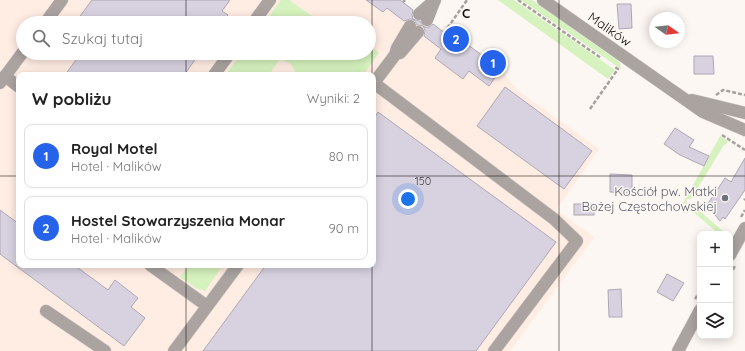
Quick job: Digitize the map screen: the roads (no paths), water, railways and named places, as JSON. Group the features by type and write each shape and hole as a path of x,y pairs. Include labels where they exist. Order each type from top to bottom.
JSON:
{"street":[{"path":"50,16 62,0"},
{"path":"258,16 270,0"},
{"path":"423,17 435,0"},
{"name":"Malików","path":"543,0 710,116 745,130"},
{"path":"376,80 395,55 396,48 414,29"},
{"path":"16,86 2,79 17,60"},
{"path":"216,72 225,60"},
{"path":"376,86 554,219 577,240 494,351"},
{"name":"Malików","path":"680,95 703,104 745,113"},
{"path":"733,250 743,233"},
{"path":"154,268 207,306"},
{"path":"174,351 236,268"},
{"path":"46,310 105,351"},
{"path":"678,351 697,316"}],"place":[{"name":"Hostel Stowarzyszenia Monar","path":"456,39"},
{"name":"Royal Motel","path":"493,63"},
{"name":"Kościół pw. Matki Bożej Częstochowskiej","path":"725,198"}]}
